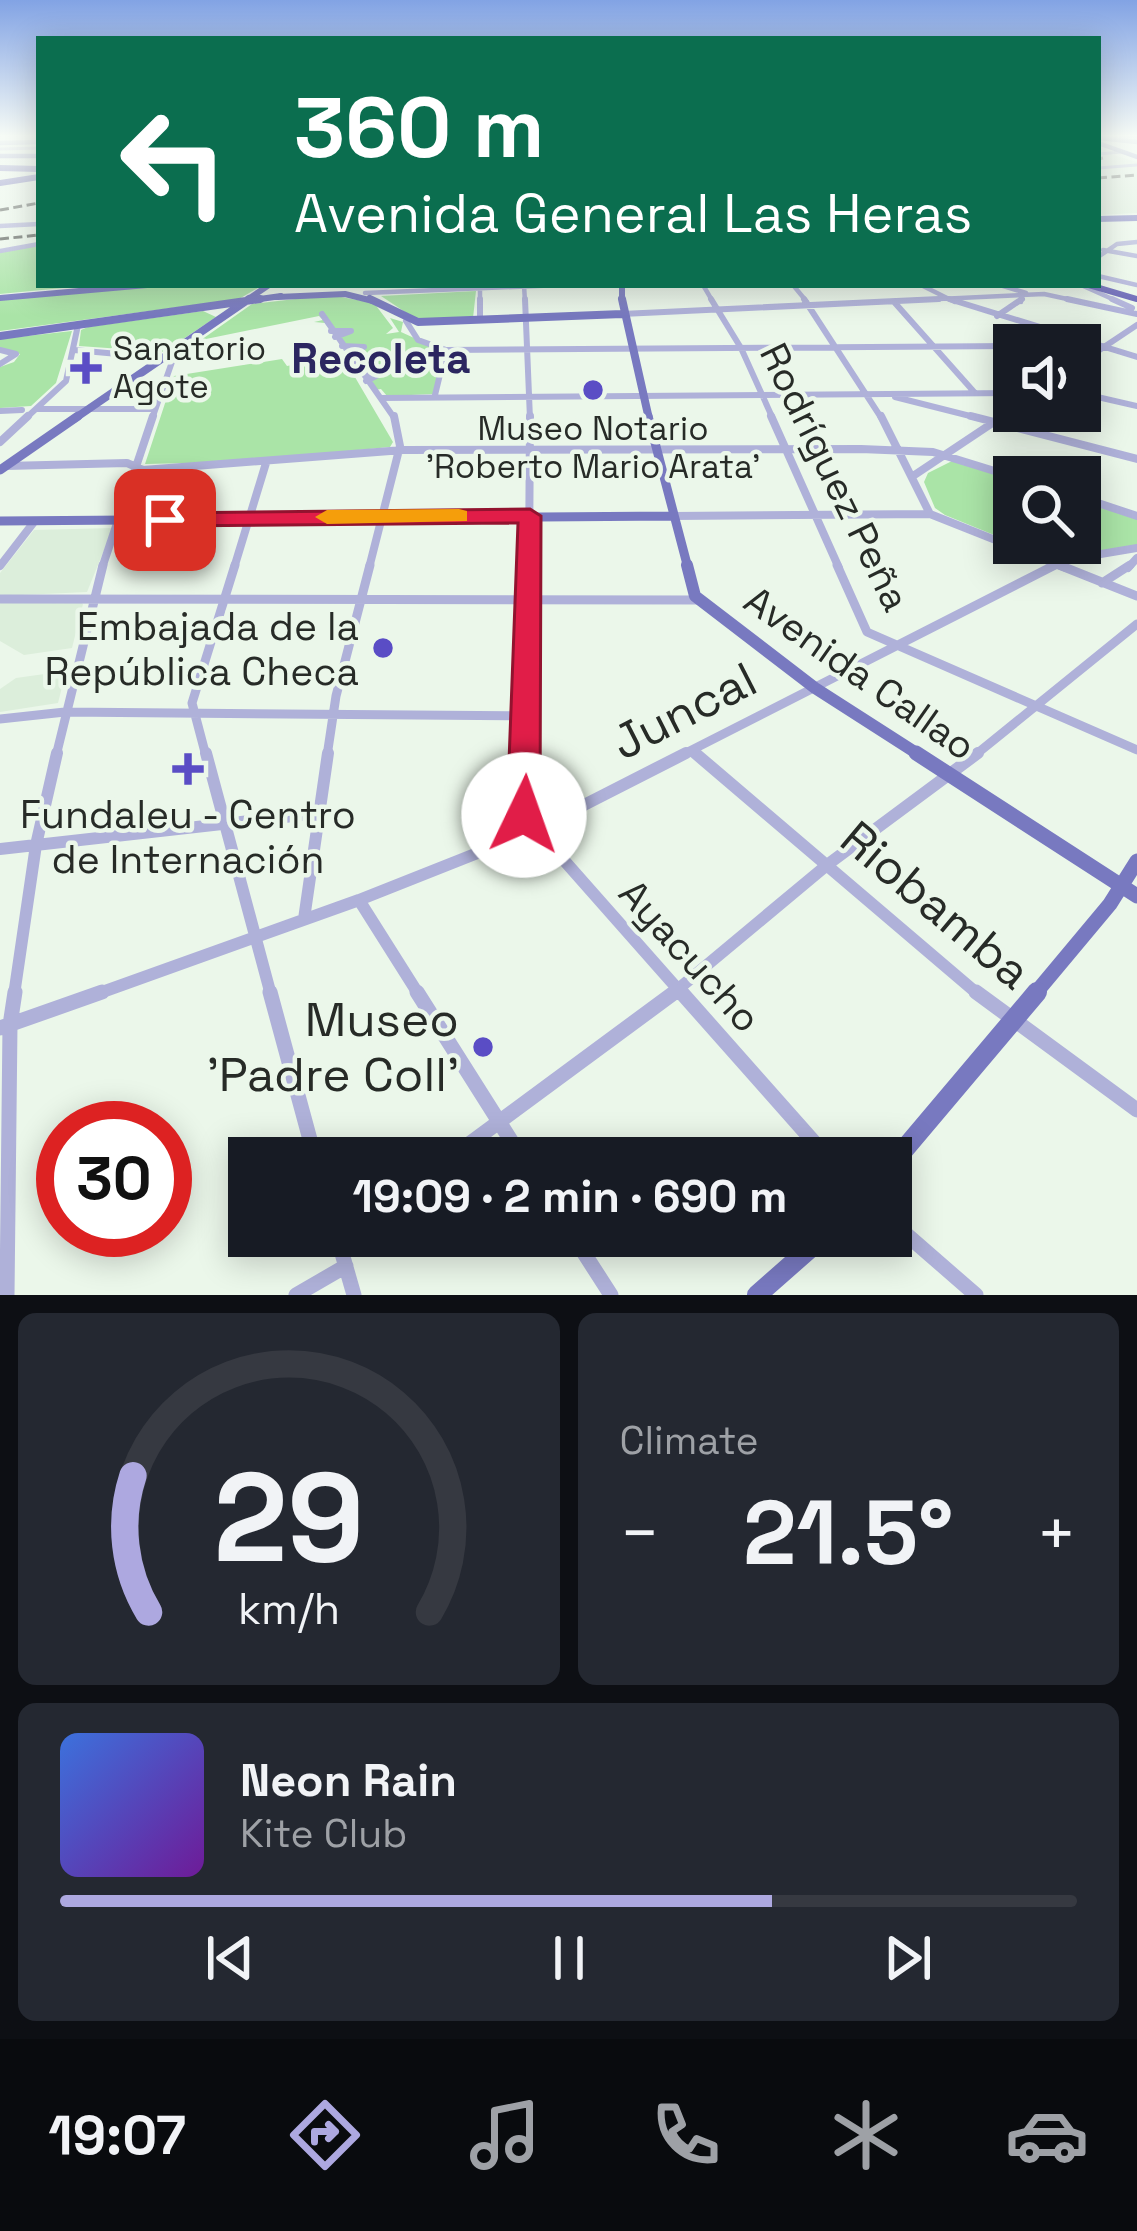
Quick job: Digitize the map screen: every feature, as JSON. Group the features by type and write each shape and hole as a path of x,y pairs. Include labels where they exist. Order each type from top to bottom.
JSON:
{"highway":[{"path":"1101,285 1137,292"},
{"path":"1098,288 1105,293"}],"main road":[{"path":"1101,219 1136,218"},
{"path":"0,298 87,288"},
{"path":"2,467 154,366 171,360 264,288"},
{"path":"0,336 320,288"},
{"path":"355,288 407,325"},
{"name":"Avenida Callao","path":"622,288 622,314 692,592 815,688 1129,892"},
{"path":"257,293 274,297 357,295 376,301 407,325 622,314"},
{"path":"197,308 218,312 221,318"},
{"path":"0,521 673,516"},
{"path":"912,1140 1129,892 1137,861"},
{"path":"758,1295 801,1257"}],"street":[{"path":"0,226 36,224"},
{"path":"1101,252 1137,242"},
{"path":"0,251 36,245"},
{"path":"1101,252 1137,256"},
{"path":"365,292 502,288"},
{"path":"525,288 531,448 524,815 533,831"},
{"name":"Rodríguez Peña","path":"705,288 741,348 867,632 1137,750"},
{"path":"796,288 873,393 931,514"},
{"path":"927,288 970,308 1024,324"},
{"path":"1009,288 1031,295"},
{"path":"1042,294 1051,288"},
{"path":"480,290 480,320"},
{"path":"1105,293 1137,312"},
{"path":"997,316 1020,299 1042,294 1137,312"},
{"path":"970,308 969,303 977,298"},
{"path":"622,314 1020,299"},
{"path":"895,302 975,393"},
{"path":"304,919 332,717 398,451 394,415 322,314"},
{"path":"0,442 67,381 78,325"},
{"path":"407,325 422,342 446,350 993,346"},
{"path":"1101,345 1137,325"},
{"path":"348,329 348,335 337,339 348,329"},
{"path":"337,339 364,347 348,356"},
{"path":"1101,346 1137,357"},
{"path":"0,350 16,353 0,364"},
{"path":"7,1295 5,1026 36,845 91,599 171,360 74,350"},
{"path":"435,395 446,350"},
{"path":"359,371 380,374 366,381"},
{"path":"873,393 993,420"},
{"path":"382,398 993,393"},
{"path":"1101,398 1137,406"},
{"path":"37,409 155,409"},
{"path":"0,411 22,410"},
{"path":"913,476 993,424"},
{"path":"1038,432 1137,459"},
{"path":"2,467 266,464 398,451 531,448 901,450 993,471"},
{"path":"266,464 192,703 309,1137"},
{"path":"1101,504 1137,516"},
{"path":"673,516 931,514 1137,596"},
{"path":"0,566 34,522"},
{"name":"Juncal","path":"5,1026 359,900 533,831 1055,565 1137,548"},
{"path":"1102,583 1120,576 1137,558"},
{"path":"0,599 700,601"},
{"path":"482,1137 676,992 827,865 950,776 1137,624"},
{"path":"0,719 65,712 528,716"},
{"name":"Riobamba","path":"692,751 1013,1021 1137,1110"},
{"path":"0,849 320,813"},
{"name":"Ayacucho","path":"533,831 809,1137"},
{"path":"359,900 508,1137"},
{"path":"912,1239 976,1295"},
{"path":"343,1257 354,1295"},
{"path":"587,1257 611,1295"},
{"path":"296,1295 346,1266"}],"shaded area":[{"path":"1101,195 1137,195 1137,213 1101,215"},
{"path":"113,528 87,592 0,596 0,573 34,530"},
{"path":"0,602 80,602 72,648 24,655 0,641"},
{"path":"66,671 58,703 0,712 0,689 16,678"}],"green space":[{"path":"36,247 36,288 63,288 0,294 0,252"},
{"path":"140,288 258,288 239,299 0,331 0,300"},
{"path":"476,291 473,318 417,320 381,296"},
{"path":"330,295 374,303 393,328 386,334 399,332 390,318 403,322 401,332 445,352 435,394 387,396 381,389 374,390 325,323 314,322 323,320 319,316 201,340 252,304"},
{"path":"203,311 216,317 164,352 79,346 81,330 88,327"},
{"path":"72,331 56,383 31,406 0,408 0,367 20,354 0,349 0,339"},
{"path":"342,355 393,442 390,447 232,462 145,464 174,376 282,359 287,366"},
{"path":"952,461 993,474 993,535 935,508 924,482 928,473"},
{"path":"1101,508 1137,519 1137,545 1101,552"}],"railway":[{"path":"0,210 36,204"},
{"path":"0,239 36,235"}],"slow traffic":[{"path":"327,517 459,516"}],"place":[{"name":"Sanatorio Agote","path":"86,368"},
{"name":"Museo Notario 'Roberto Mario Arata'","path":"593,390"},
{"name":"Embajada de la República Checa","path":"383,648"},
{"name":"Fundaleu - Centro de Internación","path":"188,769"},
{"name":"Museo 'Padre Coll'","path":"483,1047"}],"district":[{"name":"Recoleta","path":"381,358"}],"route":[{"path":"165,520 530,516 524,815"}]}
